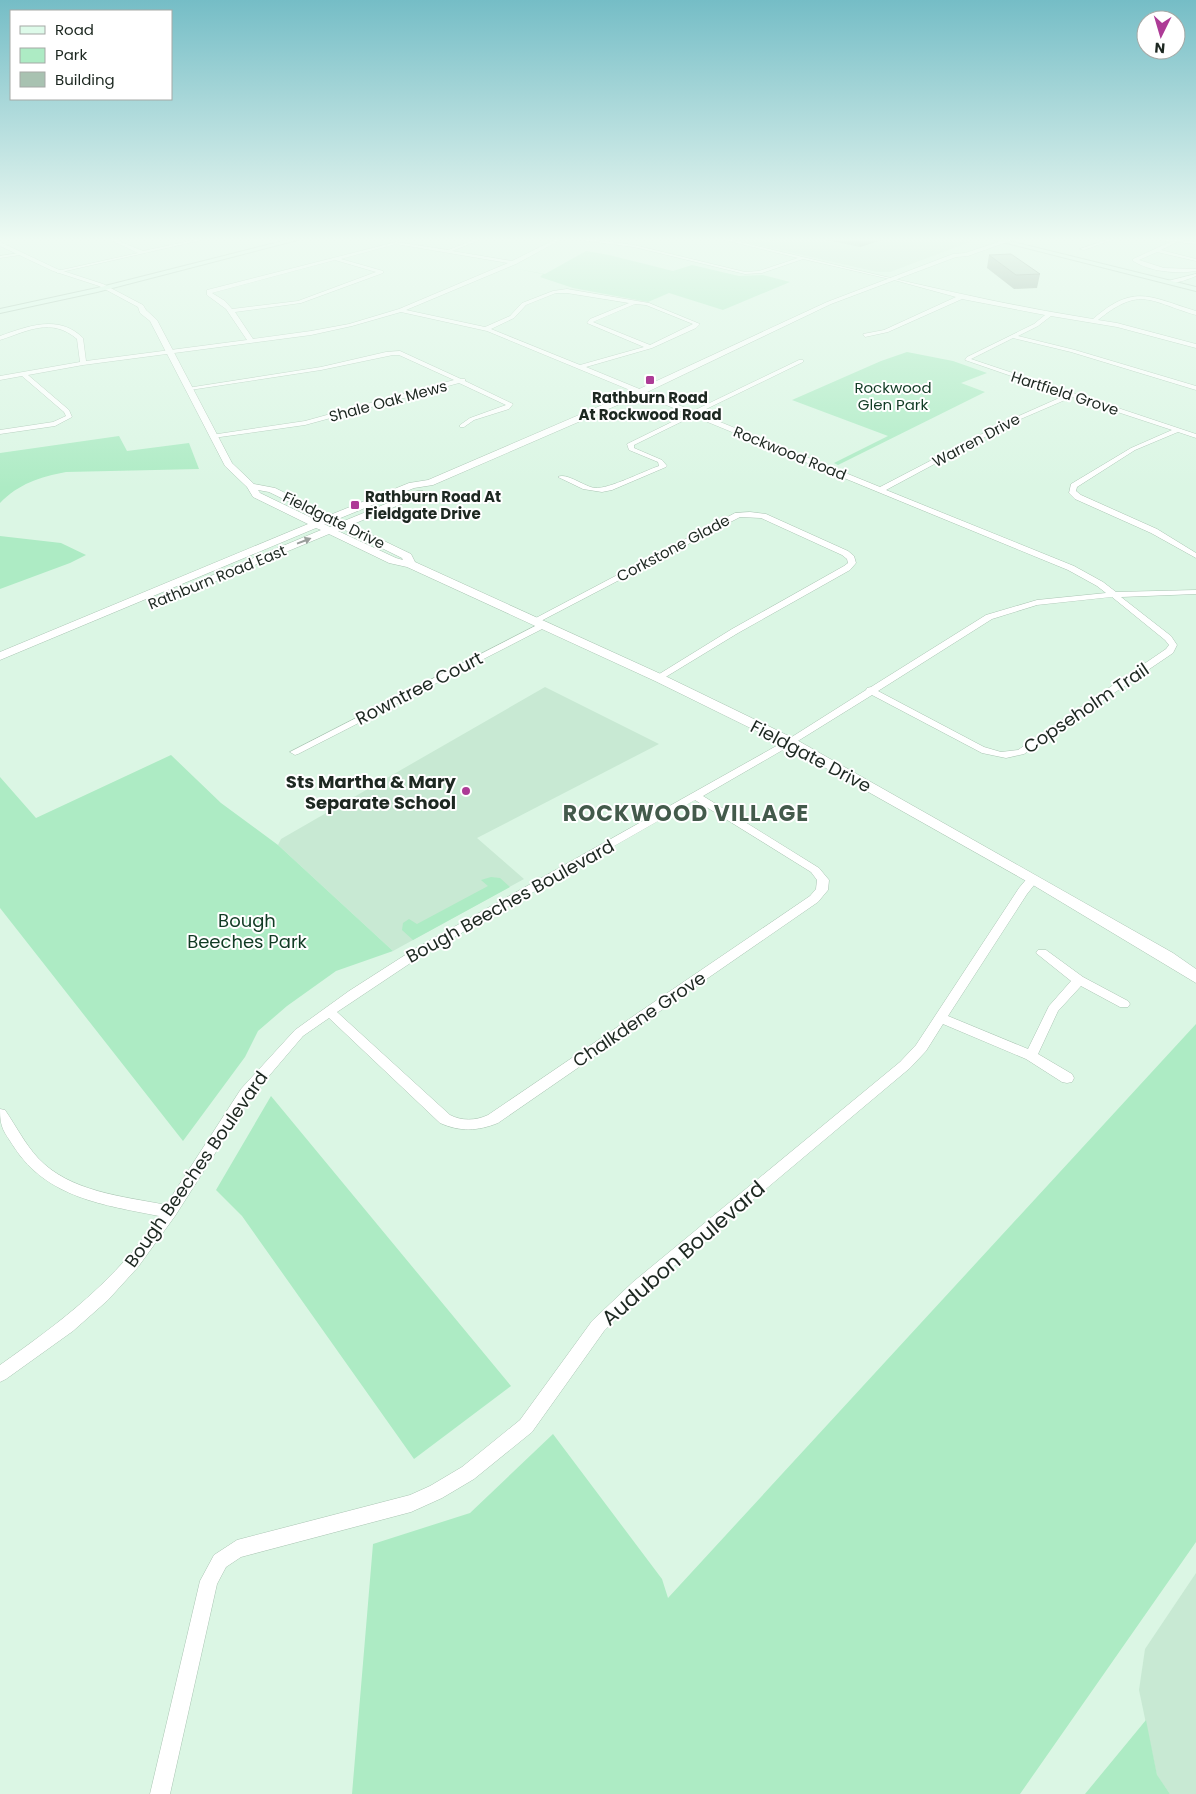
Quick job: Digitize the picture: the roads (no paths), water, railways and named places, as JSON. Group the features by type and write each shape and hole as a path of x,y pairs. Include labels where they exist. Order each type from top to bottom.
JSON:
{"street":[{"name":"Fieldgate Drive","path":"153,321 228,464 251,486 256,495 393,561 410,564 658,678 790,742 1033,879 1167,957 1196,977"},
{"path":"238,321 251,341"},
{"path":"0,378 83,363 340,328 364,321"},
{"name":"Rockwood Road","path":"449,321 486,329 692,414 882,489 1071,568 1090,577 1114,596"},
{"path":"486,329 504,321"},
{"path":"592,321 590,323 650,347"},
{"path":"581,367 650,347 697,324 689,321"},
{"name":"Rathburn Road East","path":"0,656 330,518 412,486 430,483 640,392 791,321"},
{"path":"866,335 886,331 909,321"},
{"name":"Hartfield Grove","path":"1041,321 968,360 1071,396 1196,436"},
{"path":"1094,321 1129,328 1196,346"},
{"path":"0,338 44,326 65,326 80,338 83,363"},
{"path":"1011,336 1073,351 1196,388"},
{"name":"Shale Oak Mews","path":"190,388 339,365 392,353 406,355 462,380"},
{"path":"562,477 586,489 601,491 664,466 660,461 631,449 630,444 801,362"},
{"path":"0,432 55,424 70,416 23,374"},
{"path":"462,380 511,405 468,421 462,426"},
{"name":"Shale Oak Mews","path":"213,436 322,419 462,380"},
{"name":"Warren Drive","path":"882,489 1007,423 1071,396"},
{"path":"1177,430 1133,449 1074,486 1072,491 1077,496 1154,531 1196,556"},
{"name":"Rathburn Road East","path":"0,666 423,492 430,483"},
{"name":"Fieldgate Drive","path":"251,486 272,490 330,518 407,556 410,564"},
{"name":"Corkstone Glade","path":"539,623 738,515 763,516 845,553 851,558 852,563 847,568 735,631 658,678"},
{"name":"Bough Beeches Boulevard","path":"0,1374 48,1342 103,1295 147,1245 246,1093 299,1033 417,953 790,742 981,621 998,613 1038,603 1114,596 1196,592"},
{"name":"Copseholm Trail","path":"870,690 987,752 1003,755 1021,752 1172,650 1173,645 1170,640 1114,596"},
{"name":"Rowntree Court","path":"295,752 539,623"},
{"name":"Chalkdene Grove","path":"329,1011 445,1119 466,1125 481,1124 493,1119 814,899 822,890 823,880 815,870 696,796"},
{"name":"Audubon Boulevard","path":"160,1794 209,1581 220,1561 238,1549 411,1503 447,1486 477,1467 526,1426 598,1326 616,1307 905,1065 921,1048 1023,891 1033,879"},
{"path":"1042,953 1079,980 1124,1004"},
{"path":"1031,1056 1053,1009 1079,980"},
{"path":"942,1018 1031,1056 1067,1078"},
{"path":"0,1114 33,1161 56,1180 108,1198 170,1212"}],"place":[{"name":"Rathburn Road At Rockwood Road","path":"650,380"},
{"name":"Rathburn Road At Fieldgate Drive","path":"355,505"},
{"name":"Sts Martha & Mary Separate School","path":"466,791"}],"district":[{"name":"ROCKWOOD VILLAGE","path":"686,813"}],"park label":[{"name":"Rockwood Glen Park","path":"893,396"},
{"name":"Bough Beeches Park","path":"247,930"}]}
